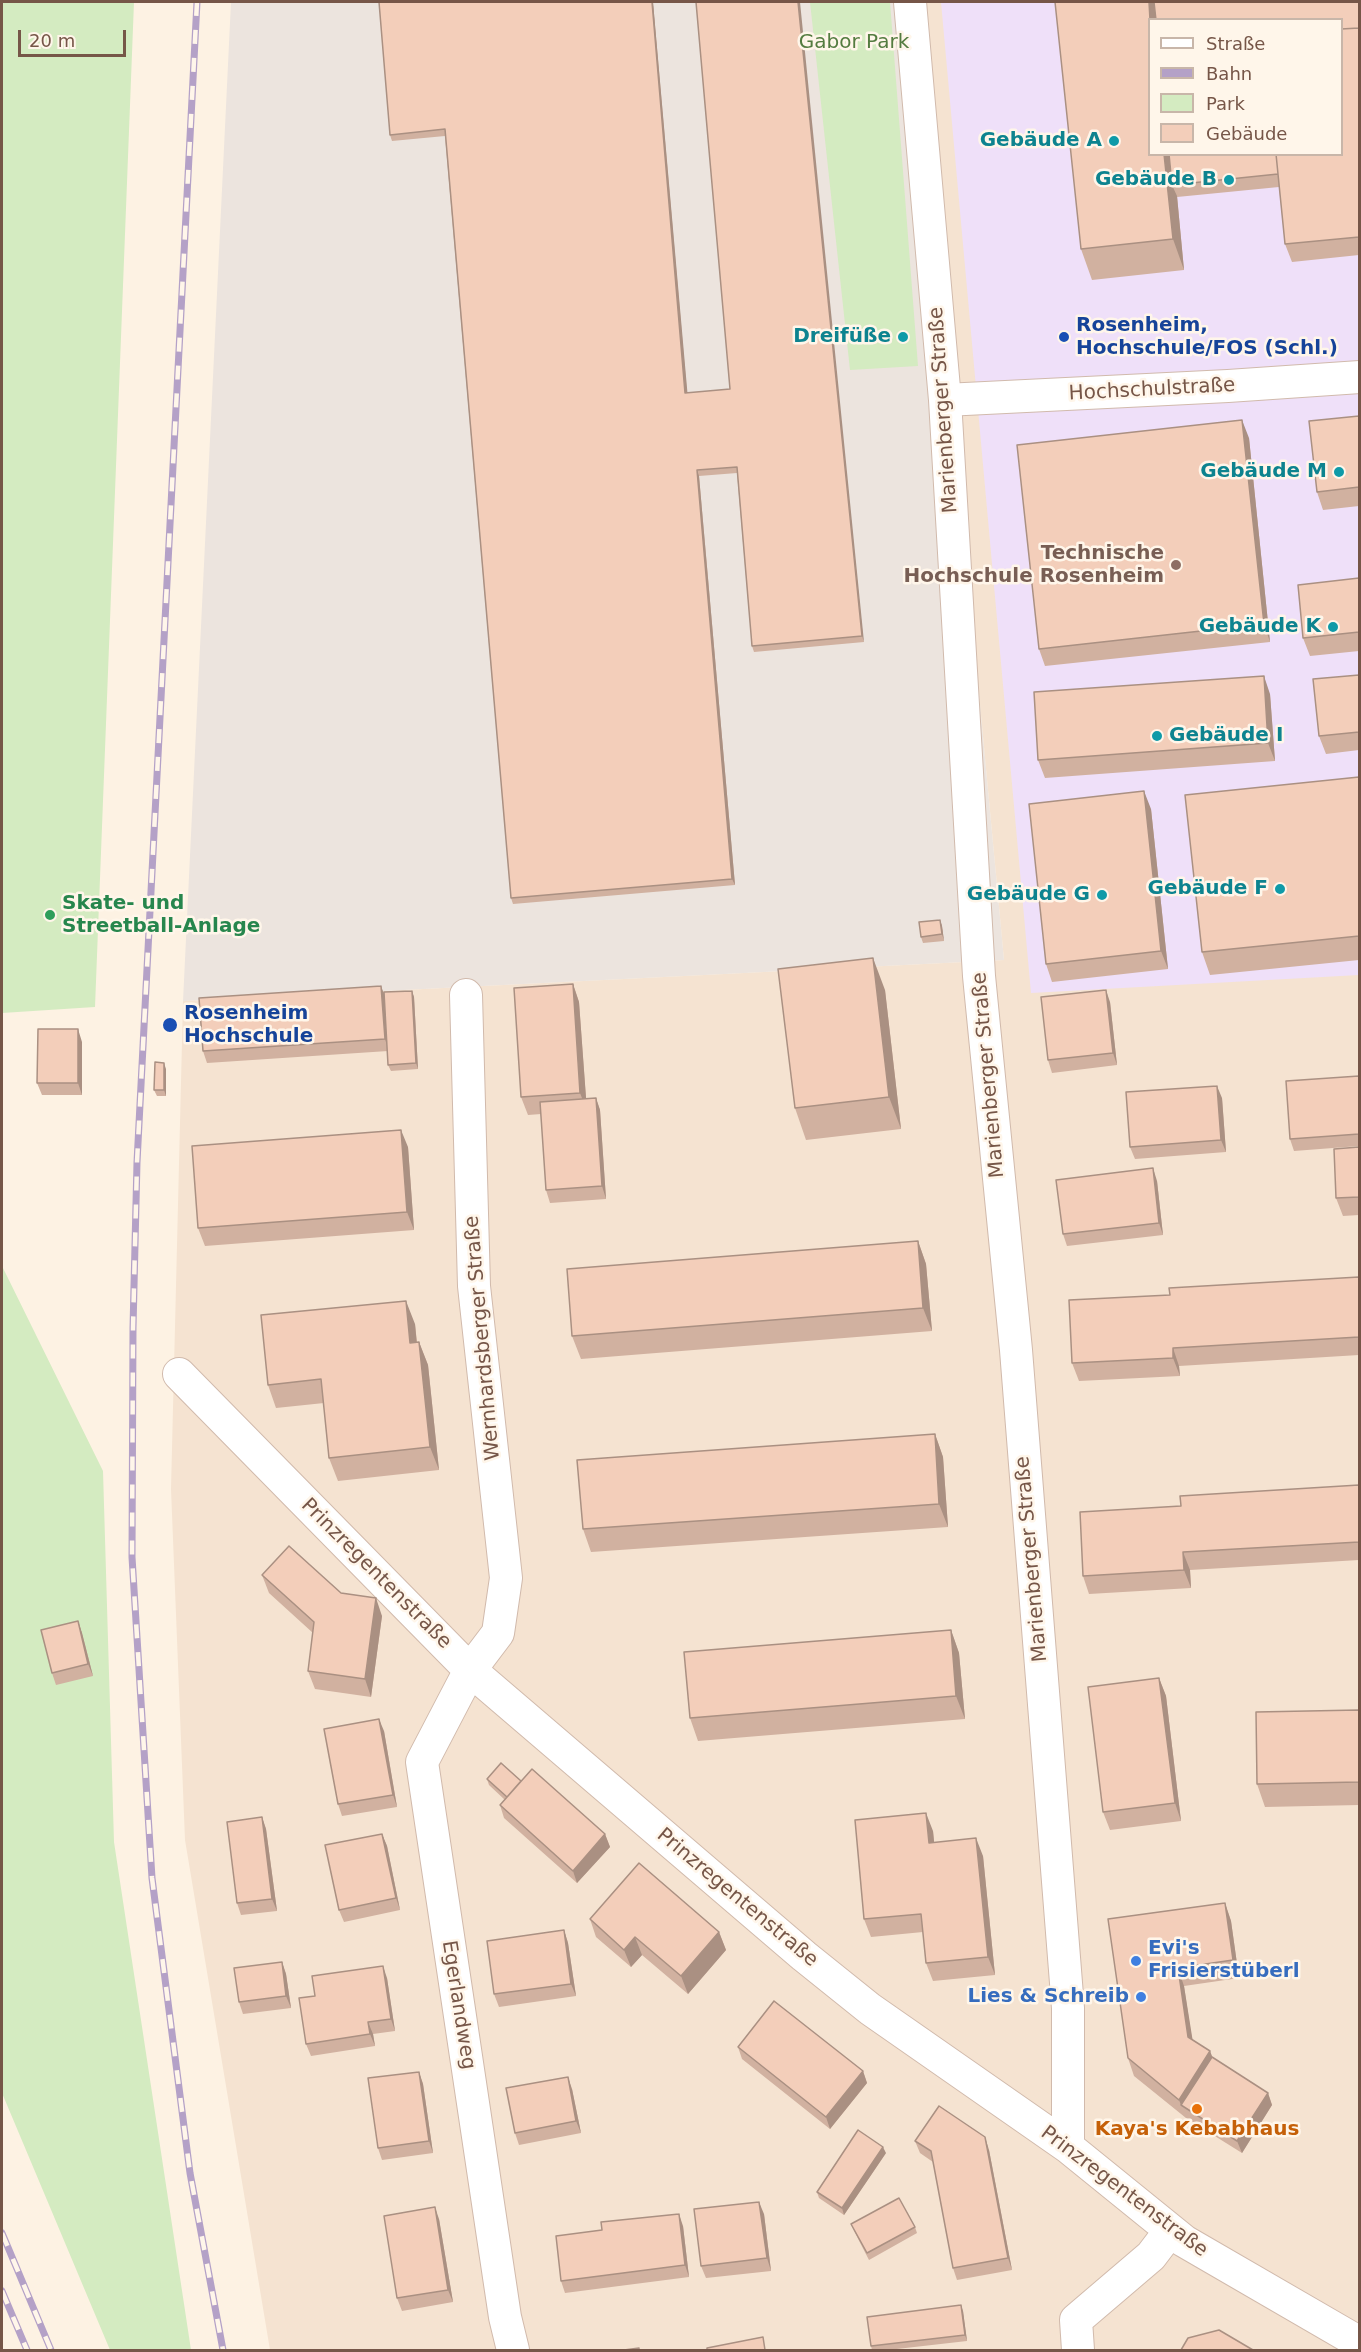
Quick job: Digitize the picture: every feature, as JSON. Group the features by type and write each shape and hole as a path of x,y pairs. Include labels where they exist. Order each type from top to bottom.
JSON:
{"street":[{"name":"Marienberger Straße","path":"910,2 945,400 979,976 1017,1362 1068,2008 1068,2147"},
{"name":"Hochschulstraße","path":"945,400 1359,377"},
{"name":"Wernhardsberger Straße","path":"466,995 474,1286 506,1578 498,1633 470,1670"},
{"name":"Prinzregentenstraße","path":"179,1374 470,1670 870,2009 1068,2147 1184,2241 1359,2343"},
{"name":"Egerlandweg","path":"470,1670 422,1762 505,2317 513,2350"},
{"path":"1078,2350 1076,2320 1151,2256 1170,2231"}],"shaded area":[{"path":"231,2 914,2 1004,960 183,1001"},
{"path":"914,2 1359,2 1359,2350 270,2350 185,1840 171,1489 183,1001 1004,960"},
{"name":"Technische Hochschule Rosenheim","path":"941,2 1359,2 1359,975 1031,993"}],"green space":[{"path":"2,2 134,2 95,1007 2,1013"},
{"name":"Gabor Park","path":"810,2 890,2 918,366 850,370"},
{"path":"2,1266 103,1471 114,1842 191,2350 110,2350 2,2093"}],"building":[{"path":"379,2 652,2 685,393 730,389 696,2 798,2 862,636 752,646 737,467 697,470 732,879 511,898 445,129 390,135"},
{"name":"Gebäude A","path":"1055,2 1149,2 1148,156 1164,156 1173,239 1081,249"},
{"path":"1154,2 1359,2 1359,28 1343,29 1343,18 1156,18"},
{"path":"1359,28 1359,237 1285,244 1276,156 1343,156 1343,29"},
{"path":"1169,156 1276,156 1278,174 1172,185"},
{"name":"Gebäude M","path":"1359,416 1359,487 1317,492 1309,421"},
{"path":"1242,420 1264,624 1039,649 1017,445"},
{"path":"1359,578 1359,632 1303,638 1298,585"},
{"path":"1359,675 1359,732 1319,736 1313,679"},
{"name":"Gebäude I","path":"1264,676 1268,743 1038,760 1034,692"},
{"name":"Gebäude F","path":"1359,777 1359,936 1202,952 1185,795"},
{"name":"Gebäude G","path":"1144,791 1161,951 1046,964 1029,804"},
{"path":"940,920 942,934 921,937 919,922"},
{"path":"873,958 889,1097 795,1108 778,969"},
{"path":"573,984 580,1093 521,1097 514,988"},
{"path":"381,986 385,1039 203,1051 199,998"},
{"path":"1106,990 1113,1053 1048,1060 1041,997"},
{"path":"412,991 416,1063 388,1065 384,992"},
{"path":"38,1029 78,1029 78,1083 37,1083"},
{"path":"155,1062 164,1063 164,1090 154,1090"},
{"path":"1359,1076 1359,1134 1290,1139 1286,1081"},
{"path":"1217,1086 1221,1140 1130,1147 1126,1092"},
{"path":"596,1098 602,1186 546,1190 540,1102"},
{"path":"401,1130 407,1212 198,1228 192,1146"},
{"path":"1359,1147 1359,1197 1336,1198 1334,1149"},
{"path":"1153,1168 1159,1223 1063,1234 1056,1180"},
{"path":"918,1241 923,1308 572,1336 567,1269"},
{"path":"1359,1277 1359,1337 1173,1348 1173,1358 1072,1363 1069,1300 1170,1295 1169,1288"},
{"path":"406,1301 410,1343 419,1342 430,1447 329,1458 321,1379 268,1385 261,1315"},
{"path":"935,1434 939,1504 583,1529 577,1460"},
{"path":"1359,1485 1359,1542 1183,1552 1184,1570 1083,1576 1080,1512 1181,1506 1180,1496"},
{"path":"289,1546 341,1593 376,1598 365,1679 308,1671 314,1622 262,1575"},
{"path":"78,1621 88,1664 52,1673 41,1630"},
{"path":"951,1630 956,1696 690,1718 684,1652"},
{"path":"1159,1678 1175,1803 1103,1812 1088,1687"},
{"path":"1359,1710 1359,1782 1257,1784 1256,1712"},
{"path":"379,1719 393,1795 338,1804 324,1729"},
{"path":"501,1763 521,1781 507,1797 487,1779"},
{"path":"532,1769 605,1834 573,1871 500,1805"},
{"path":"926,1813 929,1843 976,1838 988,1957 926,1963 921,1914 864,1919 855,1820"},
{"path":"262,1817 272,1899 237,1903 227,1822"},
{"path":"382,1834 396,1898 339,1910 325,1845"},
{"path":"639,1863 719,1932 681,1976 635,1937 624,1950 590,1919"},
{"path":"1225,1903 1233,1960 1178,1968 1188,2037 1210,2051 1179,2100 1128,2058 1108,1919"},
{"path":"564,1930 571,1984 494,1994 487,1941"},
{"path":"282,1962 286,1996 239,2002 234,1968"},
{"path":"383,1966 391,2019 368,2022 370,2034 306,2044 299,1998 315,1996 312,1976"},
{"path":"774,2001 863,2071 826,2117 738,2047"},
{"path":"1212,2057 1268,2093 1237,2141 1181,2105"},
{"path":"419,2072 429,2141 378,2148 368,2078"},
{"path":"568,2077 576,2121 515,2133 506,2088"},
{"path":"939,2106 985,2137 1008,2258 953,2268 931,2151 915,2141"},
{"path":"858,2130 883,2147 842,2208 817,2192"},
{"path":"899,2198 915,2227 867,2253 851,2224"},
{"path":"759,2202 767,2258 701,2266 694,2209"},
{"path":"435,2207 448,2290 397,2298 384,2216"},
{"path":"679,2214 685,2265 561,2281 556,2236 602,2230 601,2222"},
{"path":"961,2305 965,2335 871,2346 867,2317"},
{"path":"1219,2330 1253,2350 1181,2350 1188,2338"},
{"path":"763,2337 765,2350 707,2350 707,2348"}],"railway":[{"path":"197,2 137,1162 133,1328 132,1557 152,1878 190,2173 223,2350"},
{"path":"2,2233 51,2350"},
{"path":"2,2291 27,2350"}],"place":[{"name":"Gebäude A","path":"1114,141"},
{"name":"Gebäude B","path":"1229,180"},
{"name":"Dreifüße","path":"903,337"},
{"name":"Rosenheim, Hochschule/FOS (Schl.)","path":"1064,337"},
{"name":"Gebäude M","path":"1339,472"},
{"name":"Technische Hochschule Rosenheim","path":"1176,565"},
{"name":"Gebäude K","path":"1333,627"},
{"name":"Gebäude I","path":"1157,736"},
{"name":"Gebäude F","path":"1280,889"},
{"name":"Gebäude G","path":"1102,895"},
{"name":"Skate- und Streetball-Anlage","path":"50,915"},
{"name":"Rosenheim Hochschule","path":"170,1025"},
{"name":"Evi's Frisierstüberl","path":"1136,1961"},
{"name":"Lies & Schreib","path":"1141,1997"},
{"name":"Kaya's Kebabhaus","path":"1197,2109"}]}
